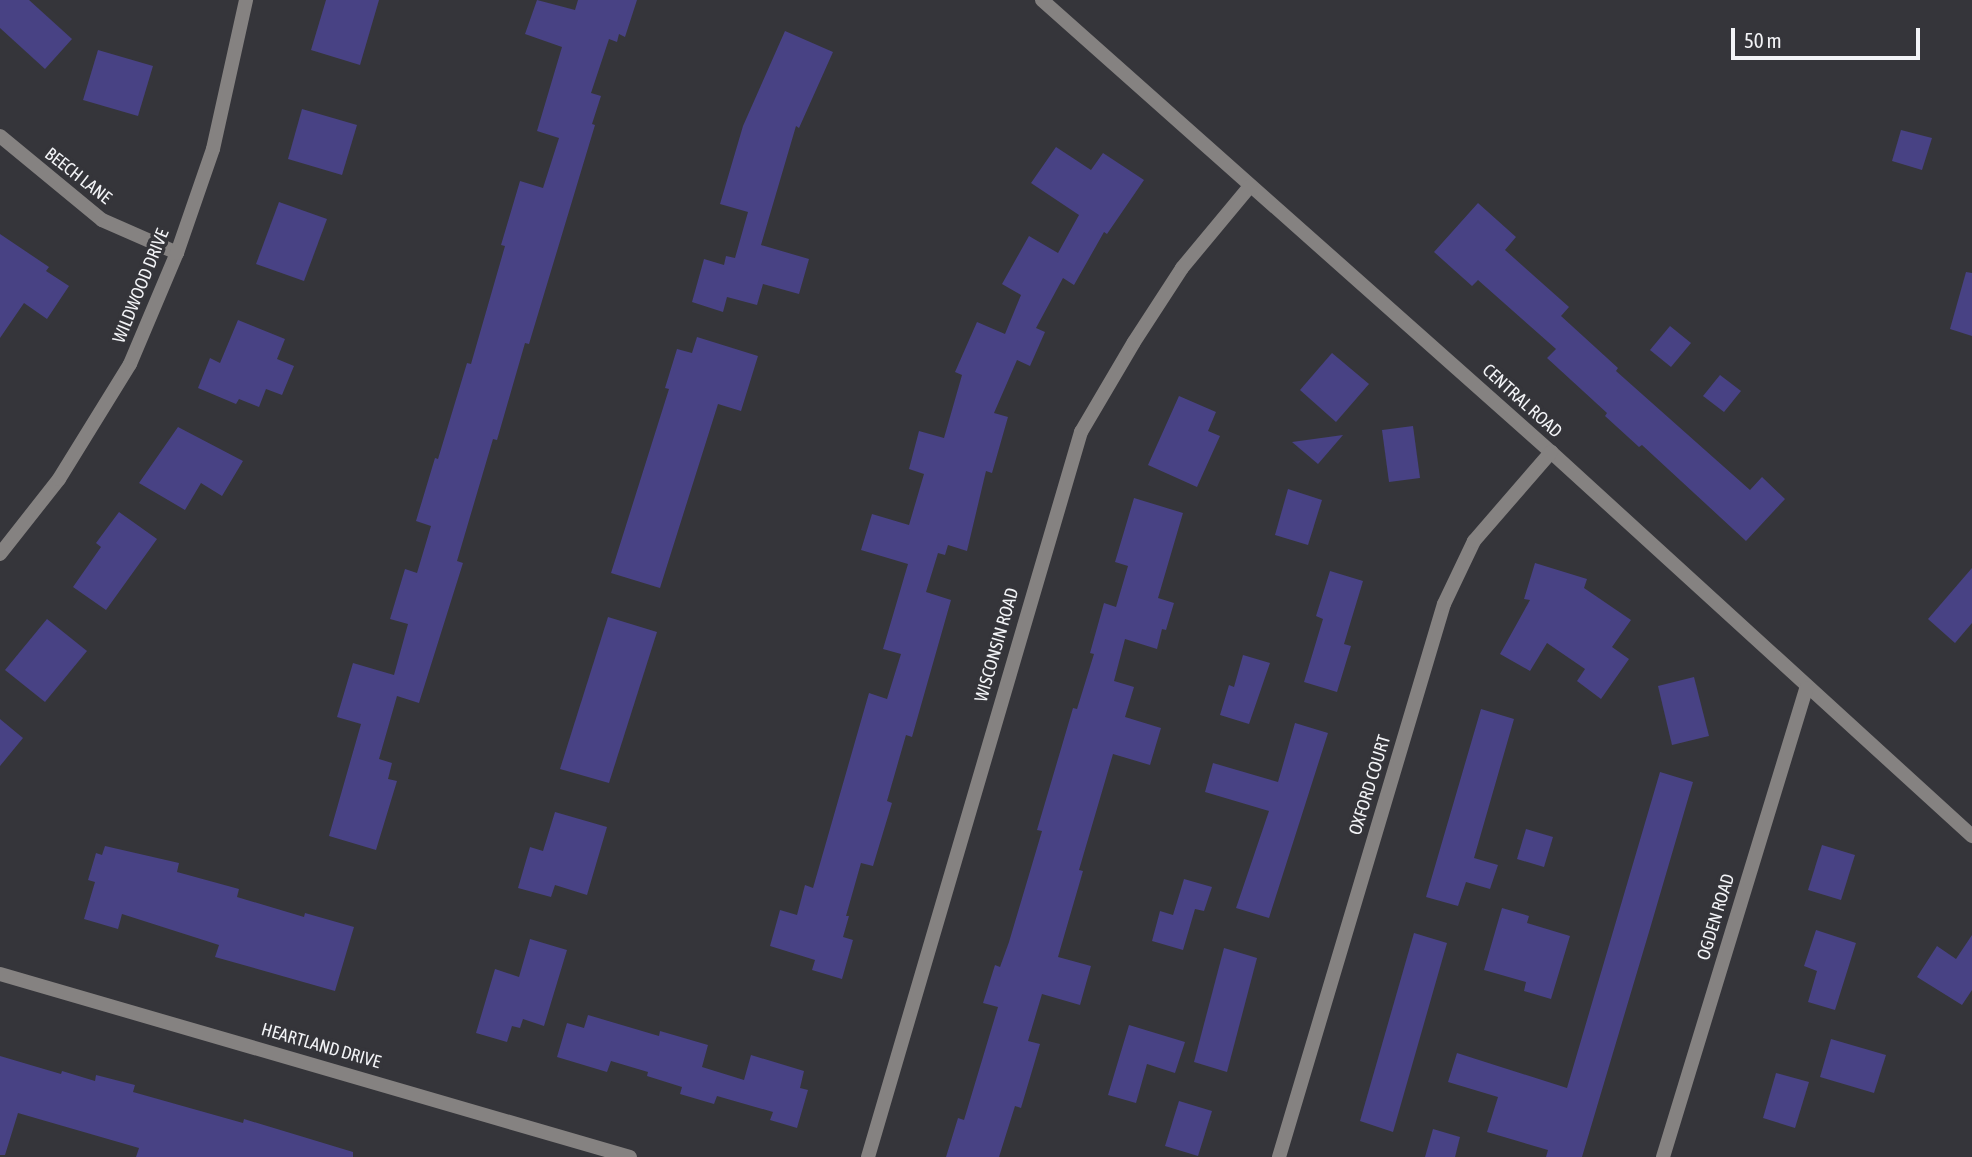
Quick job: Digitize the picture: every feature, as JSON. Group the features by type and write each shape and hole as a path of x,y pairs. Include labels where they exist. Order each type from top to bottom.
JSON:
{"street":[{"name":"WILDWOOD DRIVE","path":"0,554 59,479 130,364 177,253 213,149 246,0"},
{"name":"CENTRAL ROAD","path":"1042,0 1551,452 1806,688 1972,836"},
{"name":"BEECH LANE","path":"0,136 102,220 177,253"},
{"name":"WISCONSIN ROAD","path":"868,1157 1081,432 1182,268 1250,186"},
{"name":"OXFORD COURT","path":"1279,1157 1444,604 1474,541 1551,452"},
{"name":"OGDEN ROAD","path":"1663,1157 1806,688"},
{"name":"HEARTLAND DRIVE","path":"0,974 630,1157"}],"building":[{"path":"0,0 29,0 72,39 45,69 0,28"},
{"path":"326,0 379,0 360,65 311,50"},
{"path":"537,0 575,10 578,0 637,0 625,37 619,34 617,42 609,39 591,93 601,96 592,124 595,125 529,344 525,343 497,440 493,439 457,561 463,563 419,703 397,696 379,759 392,763 388,779 397,781 376,850 329,836 361,724 337,717 353,663 394,675 408,624 390,619 405,569 417,573 431,526 416,521 467,363 471,364 505,246 501,245 520,181 543,188 559,138 537,131 562,47 525,34"},
{"path":"785,31 833,52 799,128 796,126 761,245 809,259 799,294 763,284 757,305 727,297 723,312 692,302 704,259 724,265 726,256 735,258 748,212 720,204 743,126"},
{"path":"98,50 153,66 138,116 83,100"},
{"path":"302,109 357,125 342,175 288,159"},
{"path":"1901,130 1932,138 1922,170 1892,161"},
{"path":"1056,147 1091,170 1103,153 1144,180 1107,234 1104,232 1074,285 1063,278 1036,328 1045,332 1030,366 1017,360 994,413 1008,417 992,473 986,471 967,551 948,545 945,555 938,553 926,592 951,600 912,737 906,735 887,801 892,803 873,866 861,863 846,916 849,916 843,937 853,940 842,979 812,970 815,960 770,946 780,910 797,915 805,885 813,888 869,693 887,699 901,654 883,649 908,564 861,550 872,514 909,525 924,474 909,469 919,431 944,438 962,375 955,372 977,322 1005,334 1021,295 1002,284 1029,236 1058,253 1079,215 1031,183"},
{"path":"279,202 327,219 304,281 256,264"},
{"path":"1478,203 1516,237 1505,250 1569,307 1561,316 1618,368 1616,371 1750,490 1762,477 1785,499 1746,541 1642,445 1639,447 1605,416 1607,413 1547,358 1556,349 1478,280 1472,286 1434,252"},
{"path":"0,234 49,267 46,271 69,286 47,319 24,303 0,338"},
{"path":"1966,272 1972,273 1972,336 1950,329"},
{"path":"238,320 285,339 277,359 294,366 282,395 266,389 259,407 239,399 236,404 198,388 210,358 220,363"},
{"path":"1670,326 1691,343 1671,367 1650,350"},
{"path":"697,337 758,356 741,411 718,404 660,588 611,573 669,389 665,388 677,349 692,353"},
{"path":"1332,353 1369,384 1336,422 1300,390"},
{"path":"1720,375 1741,391 1724,412 1703,396"},
{"path":"1179,396 1216,412 1208,431 1220,436 1197,487 1148,465"},
{"path":"1413,426 1420,478 1389,482 1382,430"},
{"path":"178,427 243,461 222,496 201,483 185,510 139,483"},
{"path":"1343,435 1318,464 1292,442"},
{"path":"1288,489 1322,500 1308,545 1275,535"},
{"path":"1134,498 1183,513 1158,598 1174,603 1166,630 1162,629 1157,649 1125,639 1114,681 1134,687 1125,717 1161,728 1150,765 1113,754 1079,870 1083,871 1058,957 1091,966 1080,1005 1042,994 1028,1041 1040,1044 1021,1108 1015,1106 999,1157 946,1157 958,1118 964,1120 998,1007 983,1003 995,965 1000,967 1009,942 1042,831 1037,830 1073,708 1077,709 1094,654 1090,653 1104,603 1116,607 1128,566 1115,562"},
{"path":"119,512 157,539 106,610 73,587 101,547 96,543"},
{"path":"1535,563 1587,579 1584,588 1631,620 1612,647 1629,659 1601,699 1577,681 1585,669 1547,643 1530,671 1500,654 1530,600 1524,599"},
{"path":"1972,568 1972,623 1955,643 1928,619"},
{"path":"1330,571 1363,581 1344,644 1351,646 1337,692 1304,682 1323,619 1316,616"},
{"path":"608,617 657,632 609,783 560,769"},
{"path":"47,619 87,651 45,702 5,670"},
{"path":"1243,655 1270,663 1249,724 1220,715 1229,685 1234,687"},
{"path":"1694,677 1709,736 1672,745 1658,686"},
{"path":"1481,709 1514,719 1474,858 1498,865 1490,889 1466,882 1458,906 1426,897"},
{"path":"0,719 23,738 0,766"},
{"path":"1295,723 1328,733 1269,918 1236,908 1269,811 1205,792 1213,763 1278,782"},
{"path":"1660,772 1693,782 1649,932 1582,1157 1546,1157 1548,1150 1487,1132 1498,1097 1448,1082 1457,1053 1567,1088"},
{"path":"555,812 607,827 587,895 555,885 551,897 518,888 530,847 543,851"},
{"path":"1526,829 1553,837 1544,867 1517,859"},
{"path":"1822,845 1855,855 1841,900 1808,890"},
{"path":"105,846 179,863 177,872 239,889 237,897 304,917 305,913 354,927 335,991 215,957 219,945 122,914 118,929 84,919 95,882 88,880 96,853 102,855"},
{"path":"1184,879 1212,887 1204,911 1195,909 1183,950 1152,941 1160,911 1173,915"},
{"path":"1502,908 1529,916 1527,923 1570,936 1551,999 1524,991 1526,982 1484,970"},
{"path":"1816,930 1856,943 1835,1010 1808,1002 1817,971 1804,966"},
{"path":"1414,933 1447,943 1393,1132 1360,1121"},
{"path":"1972,935 1972,990 1962,1005 1917,977 1937,946 1956,959"},
{"path":"530,939 567,950 544,1026 523,1019 520,1028 512,1026 507,1042 476,1033 495,969 519,977"},
{"path":"1224,948 1257,958 1227,1072 1194,1062"},
{"path":"588,1015 659,1036 660,1031 708,1045 702,1067 744,1080 751,1055 804,1071 800,1088 808,1090 797,1128 770,1120 773,1112 717,1096 714,1104 680,1094 682,1087 647,1076 648,1072 611,1061 607,1072 557,1057 567,1023 584,1028"},
{"path":"1129,1025 1185,1042 1175,1073 1147,1064 1136,1103 1108,1095"},
{"path":"1831,1039 1886,1055 1874,1093 1820,1077"},
{"path":"0,1056 61,1074 62,1071 95,1081 96,1075 135,1085 133,1092 243,1123 244,1119 353,1152 353,1157 136,1157 139,1148 18,1113 5,1155 0,1155"},
{"path":"1776,1073 1809,1082 1795,1128 1763,1118"},
{"path":"1179,1101 1212,1111 1198,1156 1165,1146"},
{"path":"1433,1129 1460,1137 1455,1157 1425,1157"}]}
